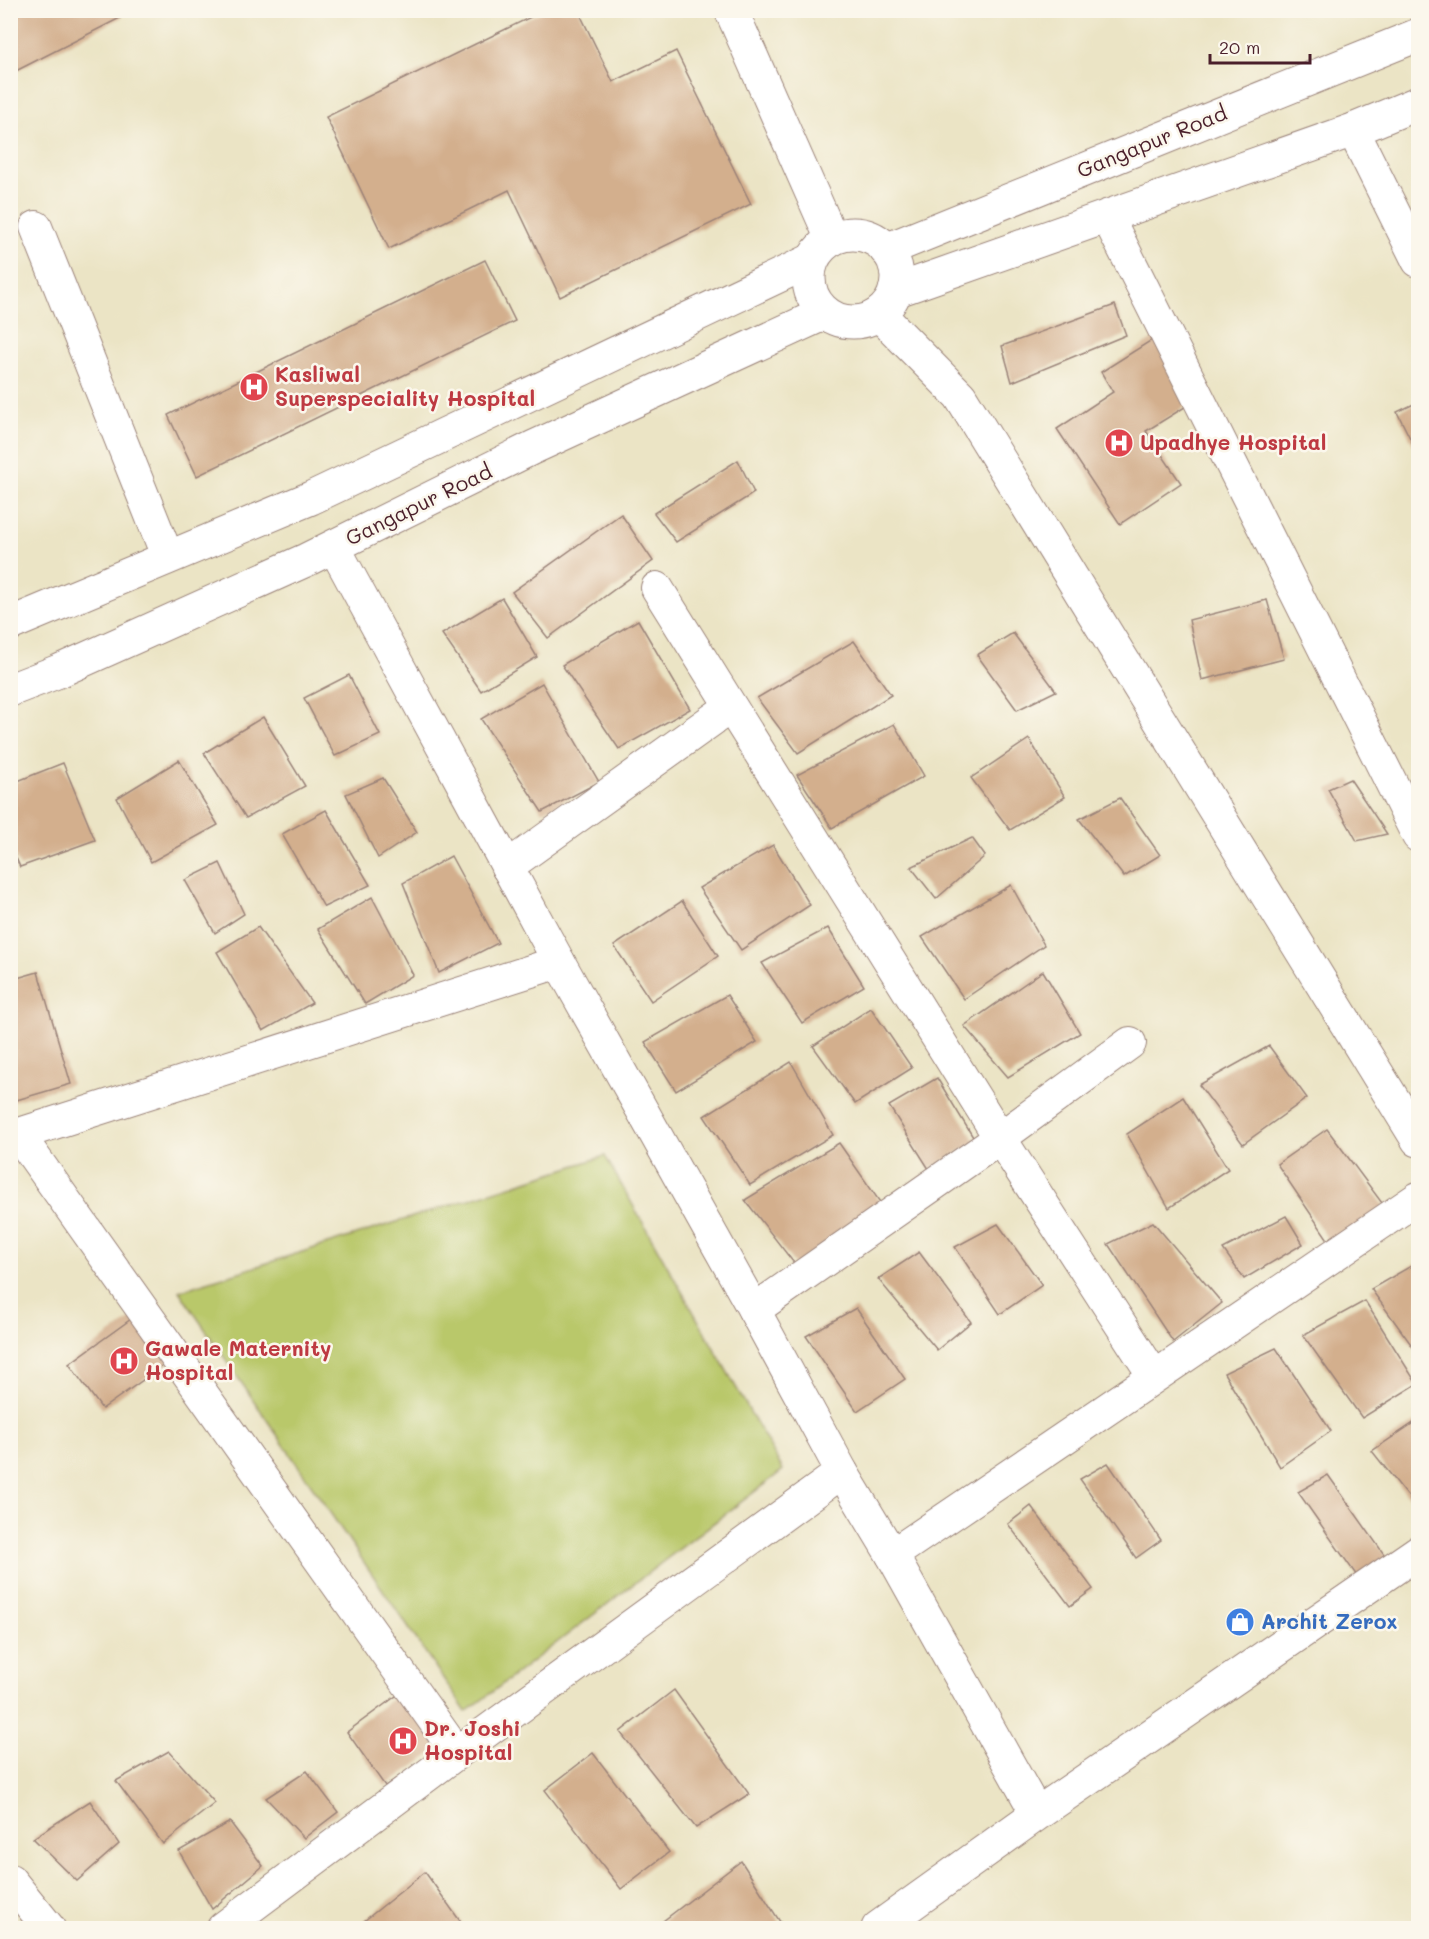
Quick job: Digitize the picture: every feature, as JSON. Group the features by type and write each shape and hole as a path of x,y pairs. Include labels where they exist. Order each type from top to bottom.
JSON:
{"main road":[{"path":"731,10 822,250 809,274 810,288 815,302 825,313 838,320 852,322 866,320 887,302 1107,216 1353,130 1419,103"},
{"name":"Gangapur Road","path":"886,249 1419,36"},
{"path":"10,624 311,498 822,250 846,235 861,235 875,240 886,249 894,262 896,276 887,302"},
{"path":"887,302 960,396 1419,1140"},
{"name":"Gangapur Road","path":"10,690 59,671 334,547 532,448 825,313"},
{"path":"878,1929 1037,1814 1419,1552"}],"street":[{"path":"1353,130 1419,261"},
{"path":"1107,216 1419,836"},
{"path":"36,227 168,558"},
{"path":"334,547 559,962 842,1472 892,1555 1037,1814"},
{"path":"657,588 1000,1138 1154,1376"},
{"path":"507,867 730,707"},
{"path":"457,1753 14,1135 559,962"},
{"path":"754,1310 1000,1138 1130,1043"},
{"path":"892,1555 1419,1198"},
{"path":"223,1929 457,1753 842,1472"},
{"path":"10,1880 49,1929"}],"green space":[{"path":"605,1156 783,1470 466,1712 179,1291"}],"building":[{"path":"10,10 118,10 122,17 10,74"},
{"path":"545,10 578,10 613,82 676,51 751,204 560,297 509,190 389,249 326,117"},
{"path":"485,260 515,321 197,476 168,415"},
{"path":"1115,305 1126,335 1012,382 1002,346"},
{"path":"1158,336 1198,399 1146,431 1181,483 1120,524 1057,429 1113,392 1101,372"},
{"path":"1418,402 1418,454 1397,412"},
{"path":"738,460 754,493 676,542 654,513"},
{"path":"621,514 653,561 548,638 512,592"},
{"path":"502,598 537,657 481,691 442,634"},
{"path":"1267,600 1284,659 1202,680 1189,620"},
{"path":"638,620 690,709 619,749 562,665"},
{"path":"1013,633 1056,691 1017,710 977,655"},
{"path":"854,641 891,695 798,753 757,698"},
{"path":"349,675 380,735 335,756 304,698"},
{"path":"542,683 599,782 542,812 481,719"},
{"path":"263,717 305,786 246,818 204,753"},
{"path":"894,724 924,776 832,828 797,775"},
{"path":"1029,739 1065,797 1010,830 971,778"},
{"path":"179,760 218,825 151,862 117,798"},
{"path":"63,763 95,840 20,867 10,844 10,784"},
{"path":"383,778 417,832 378,858 346,794"},
{"path":"1350,779 1387,834 1357,841 1328,789"},
{"path":"1120,798 1160,855 1124,877 1079,819"},
{"path":"326,810 370,885 324,907 282,834"},
{"path":"972,838 985,856 936,899 911,867"},
{"path":"773,845 810,905 741,950 699,888"},
{"path":"451,856 498,943 439,973 403,883"},
{"path":"220,863 244,914 215,933 185,880"},
{"path":"1011,885 1044,945 964,999 922,937"},
{"path":"372,897 413,975 365,1004 318,929"},
{"path":"682,901 718,956 651,1001 614,946"},
{"path":"258,927 312,1003 263,1031 217,952"},
{"path":"828,928 864,986 802,1023 762,963"},
{"path":"1043,971 1080,1033 1008,1077 964,1026"},
{"path":"38,972 71,1084 10,1102 10,980"},
{"path":"727,995 757,1042 676,1091 645,1042"},
{"path":"871,1008 912,1068 855,1104 813,1046"},
{"path":"1269,1046 1307,1098 1243,1144 1199,1085"},
{"path":"791,1062 833,1135 750,1185 704,1116"},
{"path":"937,1078 976,1142 929,1169 889,1106"},
{"path":"1183,1097 1228,1169 1169,1208 1127,1134"},
{"path":"1327,1129 1385,1207 1331,1244 1277,1164"},
{"path":"839,1143 882,1205 797,1267 745,1200"},
{"path":"1286,1216 1303,1244 1244,1279 1223,1249"},
{"path":"1153,1222 1222,1303 1173,1342 1108,1244"},
{"path":"998,1224 1042,1285 1000,1314 955,1247"},
{"path":"919,1252 971,1322 937,1350 878,1279"},
{"path":"1418,1262 1418,1354 1371,1289"},
{"path":"1365,1301 1417,1384 1362,1418 1303,1335"},
{"path":"856,1308 905,1379 857,1411 806,1336"},
{"path":"138,1314 171,1360 102,1409 69,1364"},
{"path":"1276,1348 1331,1431 1280,1467 1224,1373"},
{"path":"1418,1420 1418,1509 1372,1451"},
{"path":"1108,1463 1161,1540 1136,1558 1080,1479"},
{"path":"1328,1475 1386,1557 1359,1579 1298,1492"},
{"path":"1031,1506 1093,1589 1070,1606 1008,1524"},
{"path":"407,1688 446,1744 385,1786 347,1732"},
{"path":"674,1690 749,1794 696,1828 620,1732"},
{"path":"169,1751 215,1803 163,1844 116,1781"},
{"path":"593,1753 669,1852 621,1889 545,1790"},
{"path":"307,1771 338,1812 304,1838 266,1798"},
{"path":"90,1801 119,1844 77,1881 33,1838"},
{"path":"230,1822 263,1866 212,1909 179,1851"},
{"path":"741,1861 784,1928 654,1928"},
{"path":"425,1872 465,1928 370,1928 364,1921"}],"place":[{"name":"Kasliwal Superspeciality Hospital","path":"254,387"},
{"name":"Upadhye Hospital","path":"1119,443"},
{"name":"Gawale Maternity Hospital","path":"124,1361"},
{"name":"Archit Zerox","path":"1240,1622"},
{"name":"Dr. Joshi Hospital","path":"403,1741"}]}
